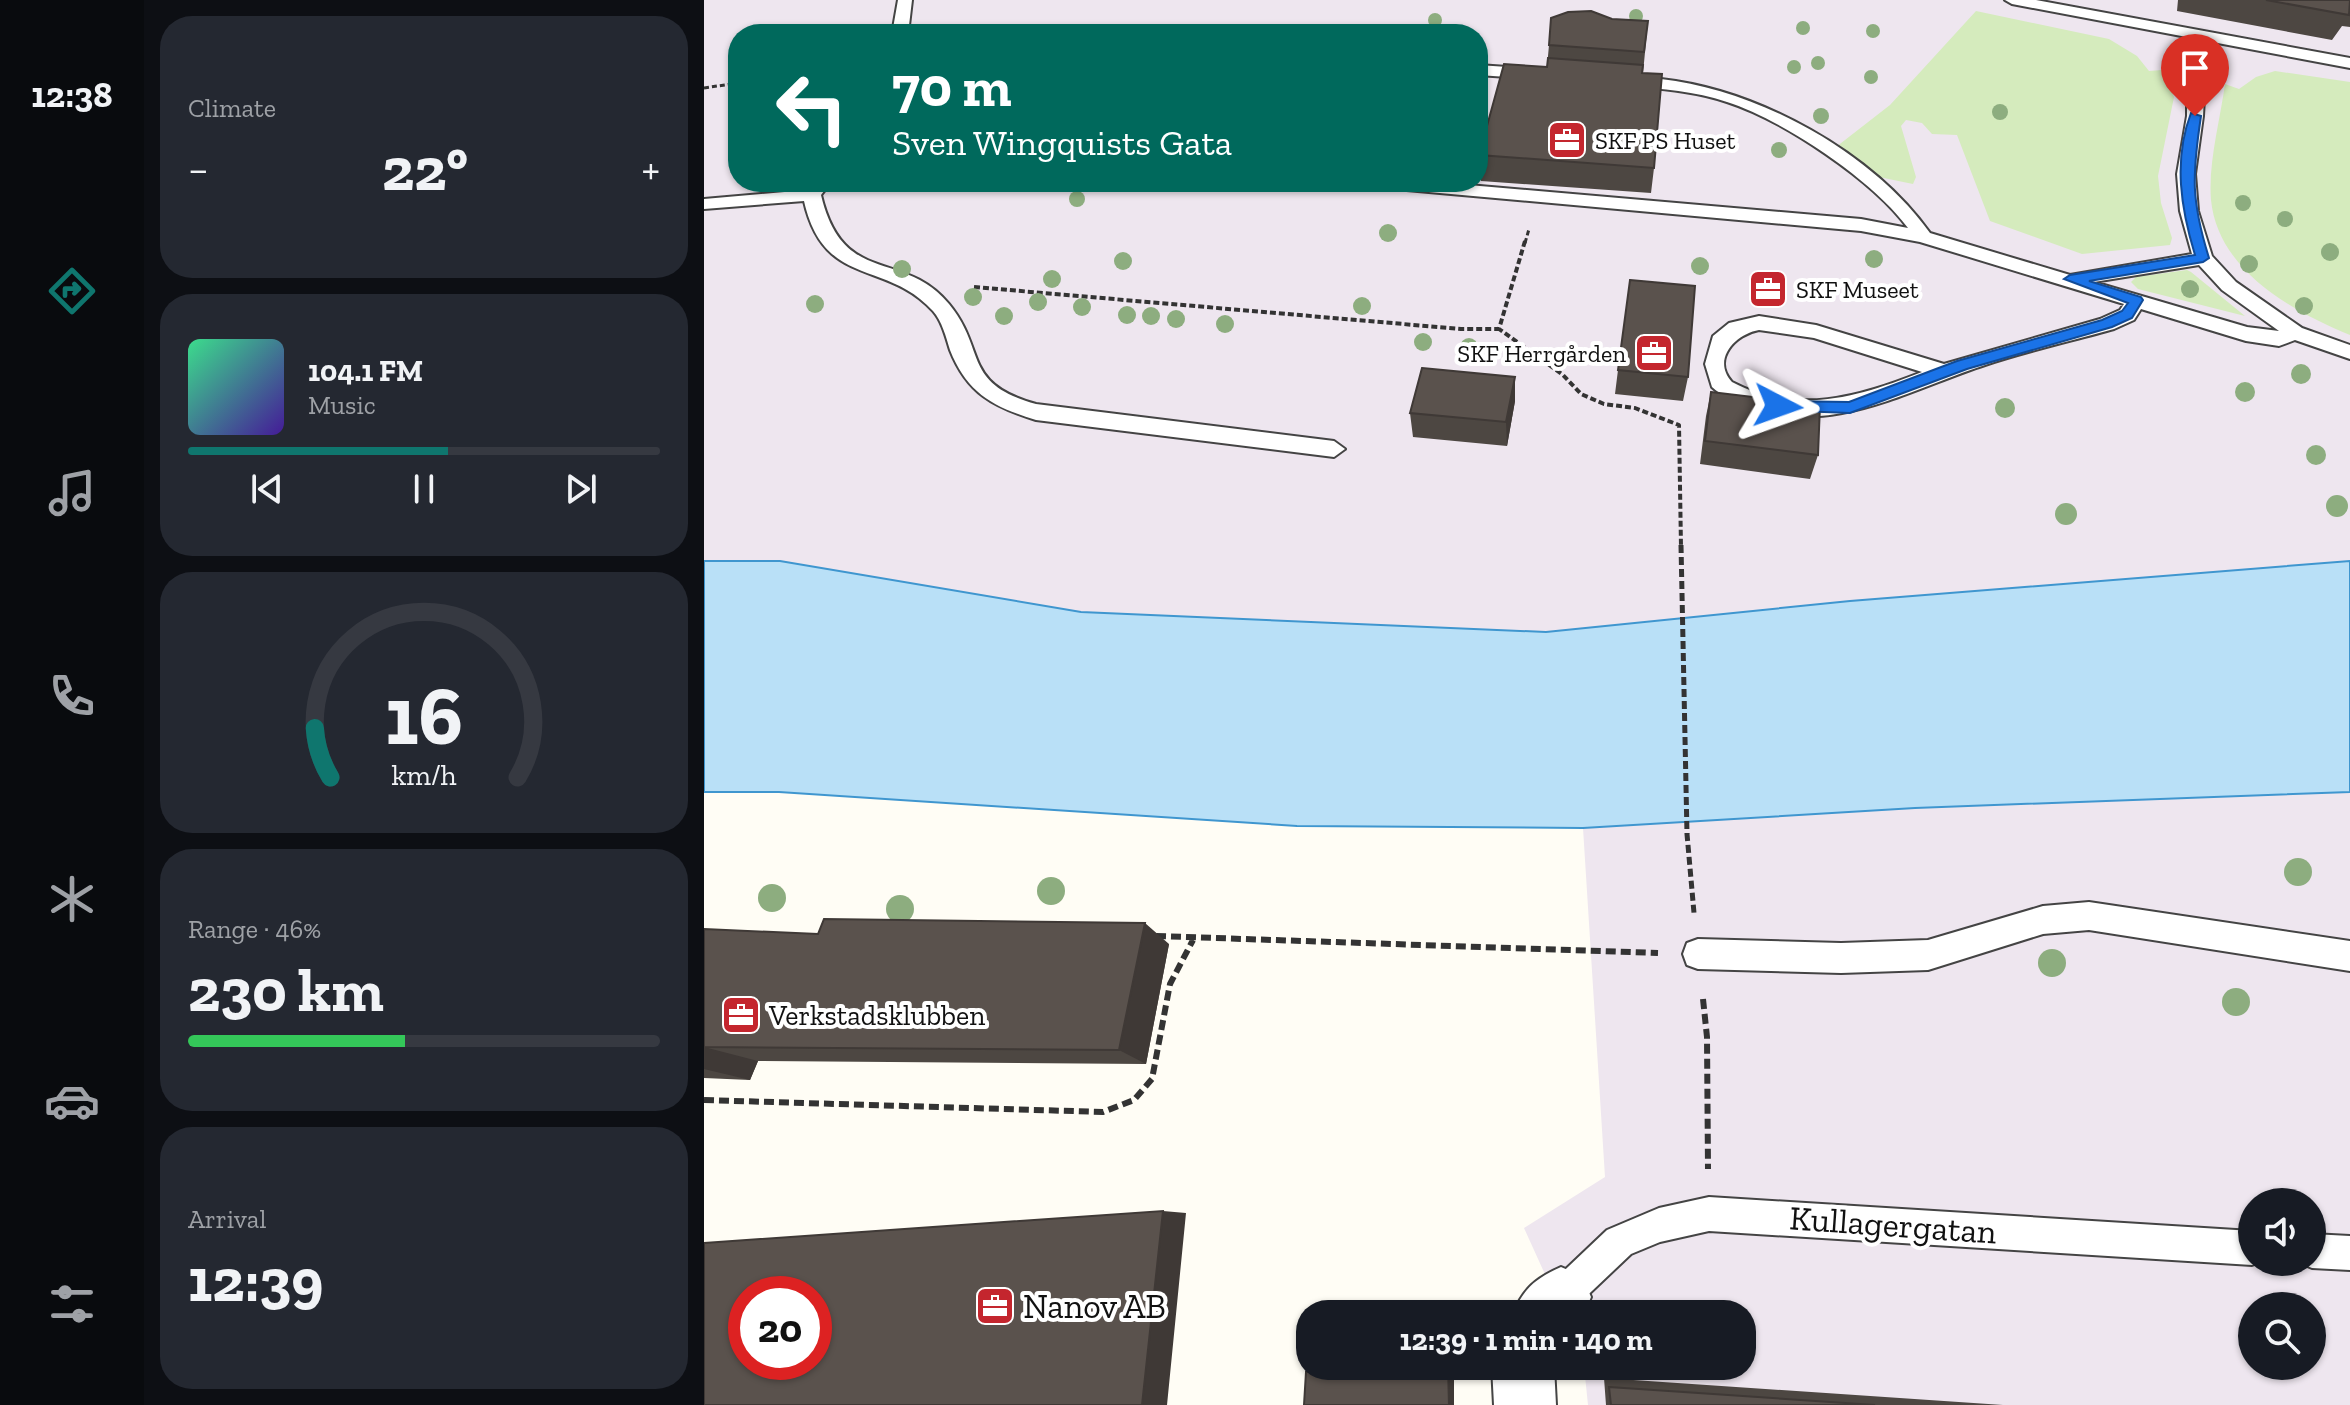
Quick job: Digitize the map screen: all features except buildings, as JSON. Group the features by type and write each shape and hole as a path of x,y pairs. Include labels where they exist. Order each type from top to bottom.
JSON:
{"street":[{"path":"1524,1380 1525,1405"}],"lane":[{"path":"901,24 905,0"},
{"path":"2012,0 2350,63"},
{"path":"2200,35 2195,65 2195,116 2186,174 2189,211 2203,258 2229,286 2295,333 2350,352"},
{"path":"1488,71 1556,76"},
{"path":"1603,79 1666,84 1745,102 1882,189 1914,220 1923,237"},
{"path":"704,204 794,192"},
{"path":"817,192 815,223 831,245 858,265 924,293 941,306 969,373 984,393 1036,412 1334,449"},
{"path":"1484,192 1771,215 1923,237 2246,334 2279,339 2295,333"},
{"path":"2070,279 2203,258"},
{"path":"1945,372 1837,337 1768,322 1748,323 1731,330 1720,342 1714,359 1715,373 1722,386 1742,397 1778,406 1815,409 1850,407 1945,372 2107,324 2127,315 2136,300"},
{"path":"1698,954 1841,958 1928,955 2043,920 2089,916 2350,956"},
{"name":"Kullagergatan","path":"1558,1300 1619,1242 1659,1225 1709,1214 2238,1247"},
{"path":"2326,1252 2350,1253"}],"path":[{"path":"704,88 728,84"},
{"path":"1499,329 1539,197"},
{"path":"924,293 954,287 1016,288 1314,317 1461,329 1499,329 1563,375 1581,394 1604,404 1635,408 1679,425 1687,834"},
{"path":"1147,936 1193,940 1698,954"},
{"path":"704,1100 1103,1112 1134,1100 1152,1079 1170,984 1193,940"},
{"path":"1702,996 1707,1037 1709,1214"}],"shaded area":[{"path":"704,0 2350,0 2350,561 1850,601 1546,632 1081,612 780,561 704,561"},
{"path":"2350,792 2350,1405 1588,1405 1585,1380 1756,1380 1756,1300 1557,1300 1524,1228 1605,1177 1583,828 1915,808"}],"green space":[{"path":"1976,11 2109,39 2137,56 2149,71 2162,70 2174,97 2158,176 2161,203 2172,238 2170,245 2082,254 1990,221 1957,135 1932,134 1922,123 1906,120 1901,126 1916,177 1913,184 1874,176 1836,147 1890,105"},
{"path":"2275,71 2350,82 2350,335 2304,314 2261,285 2227,247 2217,225 2211,200 2211,171 2225,84 2239,89 2256,77"},
{"path":"2187,270 2245,316 2138,289 2131,282 2136,277"}],"water":[{"path":"704,561 780,561 1081,612 1546,632 1850,601 2350,561 2350,792 1915,808 1583,828 1297,826 779,792 704,792"}],"place":[{"name":"SKF PS Huset","path":"1567,140"},
{"name":"SKF Museet","path":"1768,289"},
{"name":"SKF Herrgården","path":"1654,353"},
{"name":"Verkstadsklubben","path":"741,1015"},
{"name":"Nanov AB","path":"995,1306"}],"route":[{"path":"1778,406 1815,409 1850,407 1962,365 2107,324 2127,315 2136,300 2070,279 2203,258 2194,237 2186,174 2195,116"}]}
